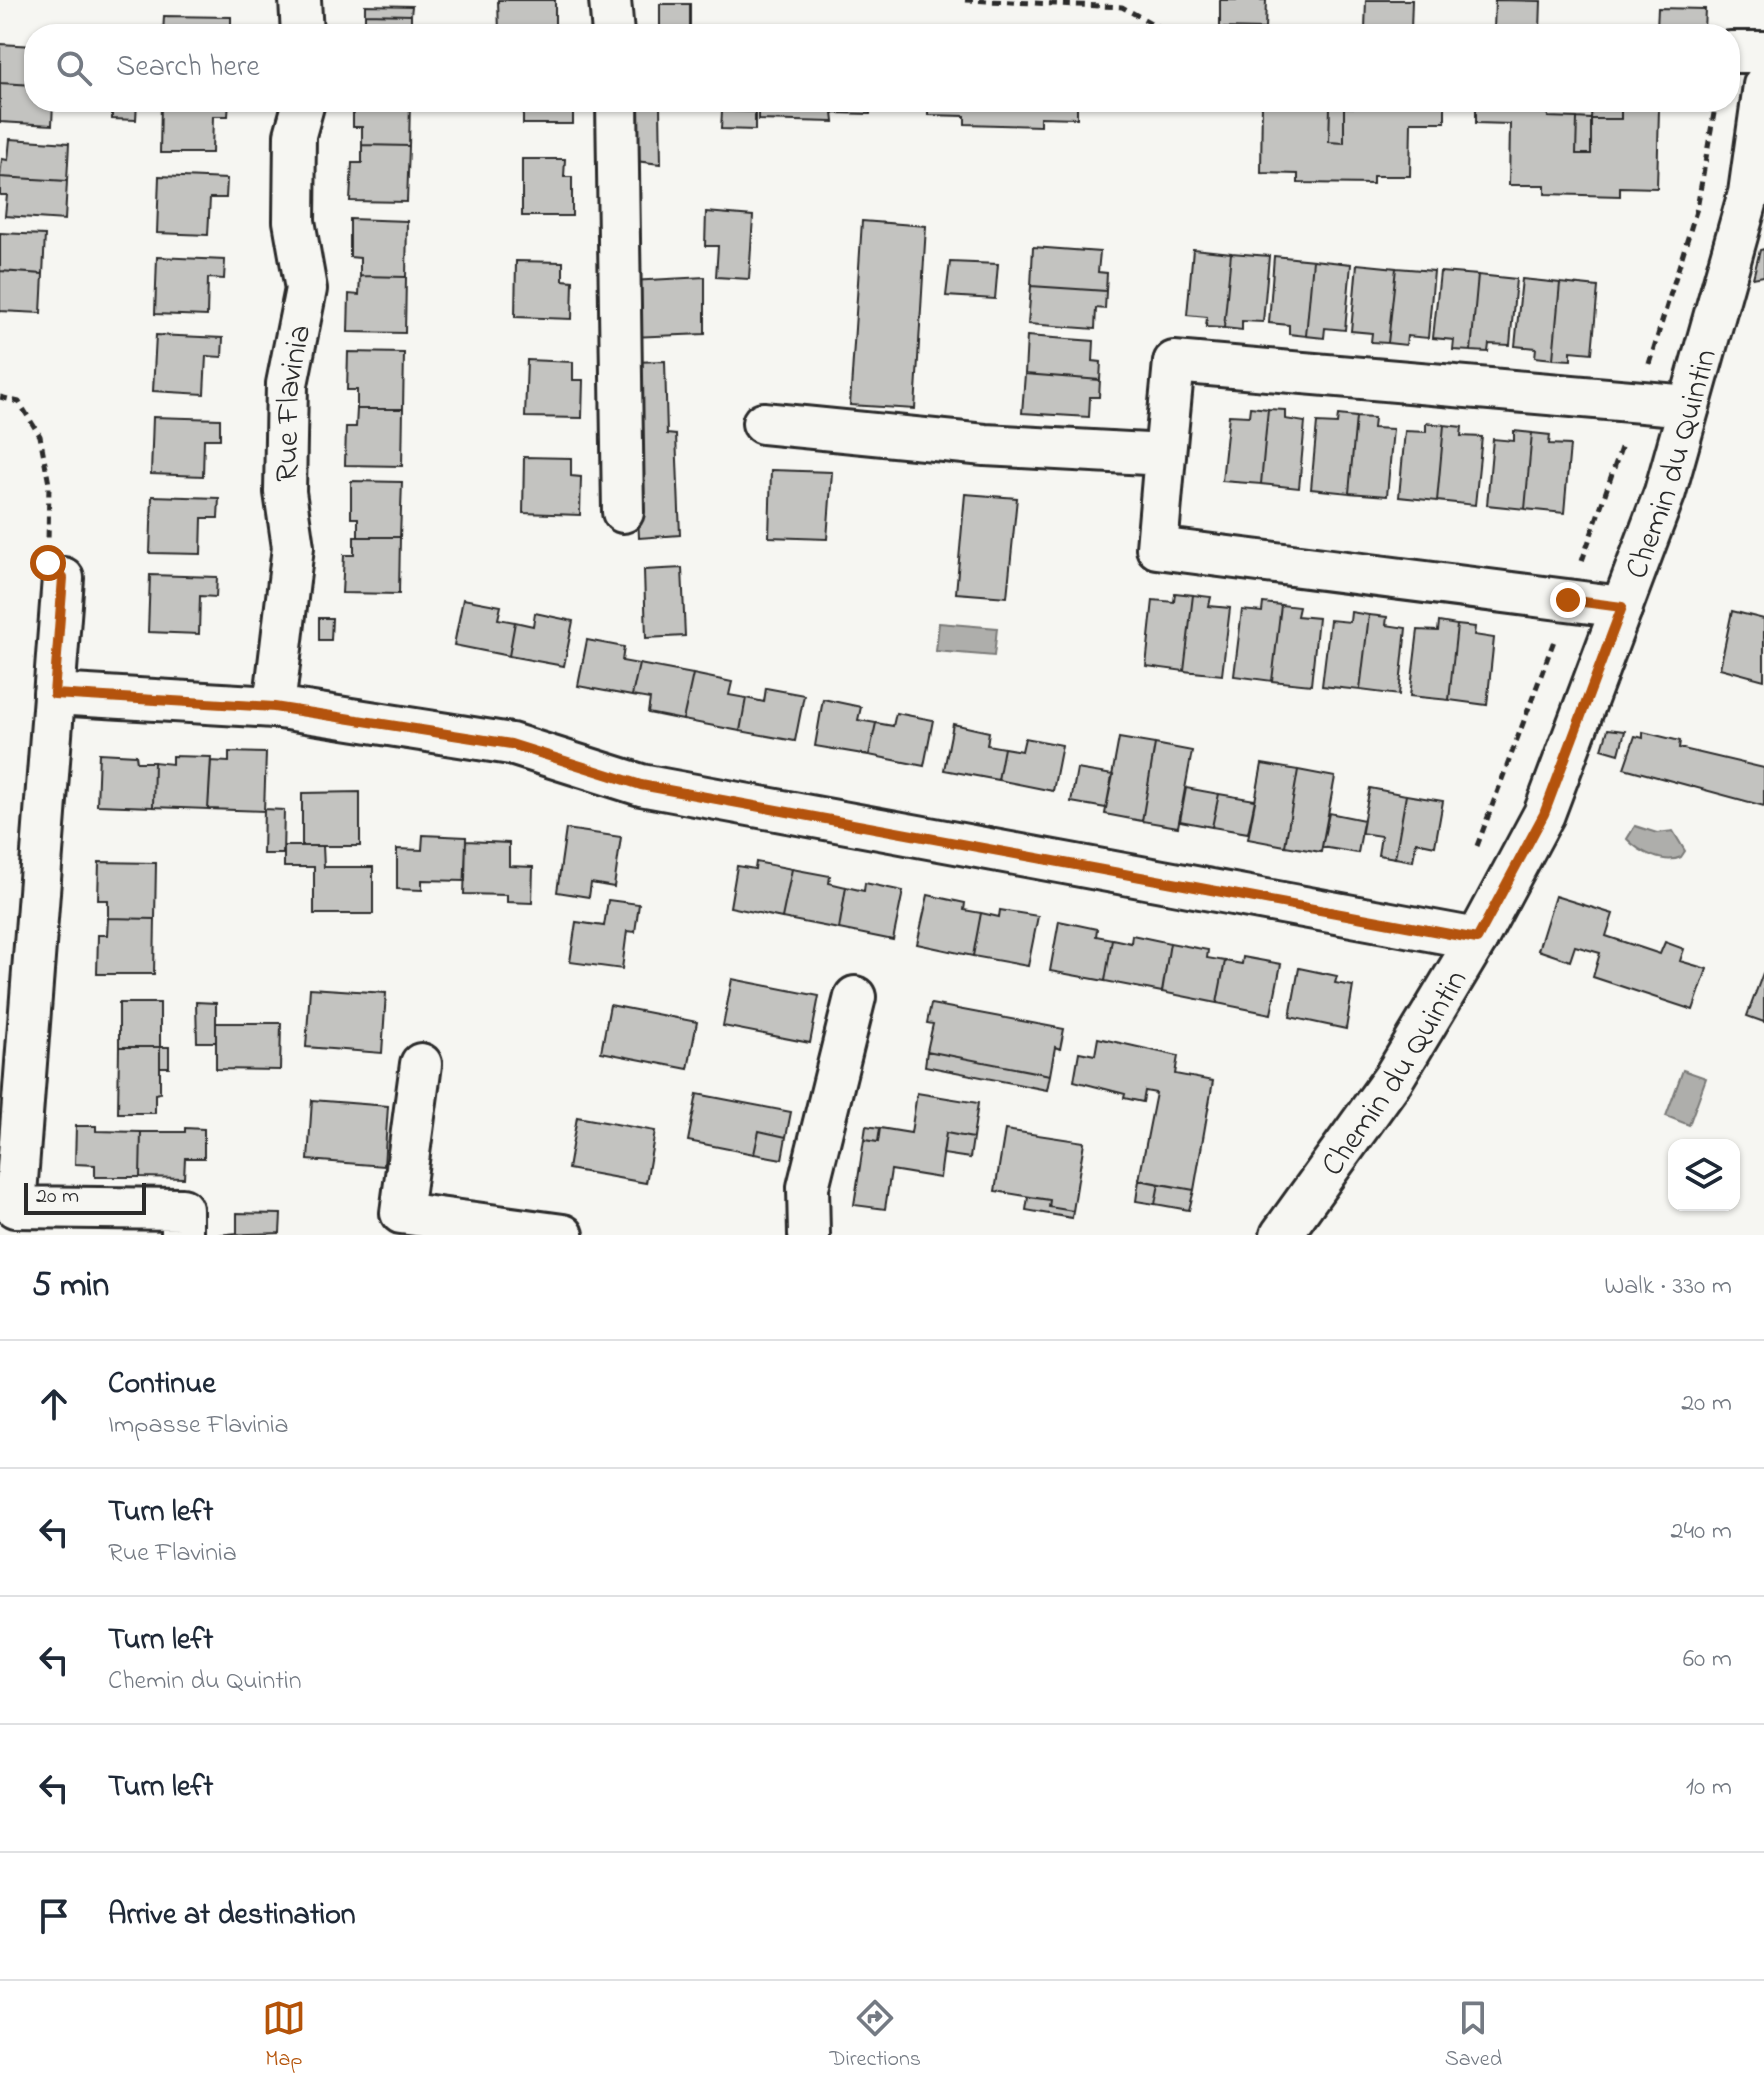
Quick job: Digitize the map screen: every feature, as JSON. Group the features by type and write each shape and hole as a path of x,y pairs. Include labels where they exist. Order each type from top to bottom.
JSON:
{"street":[{"path":"300,0 301,24"},
{"path":"610,0 612,24"},
{"path":"1740,52 1764,52"},
{"name":"Chemin du Quintin","path":"1281,1235 1393,1079 1477,939 1544,814 1665,492 1756,192 1764,85"},
{"name":"Rue Flavinia","path":"274,707 293,547 285,492 287,384 306,289 294,221 295,135 301,112"},
{"path":"617,112 623,512"},
{"path":"1622,607 1157,548 1174,362 1689,406"},
{"path":"763,423 985,445 1165,455"},
{"path":"63,578 15,1207 182,1209 182,1235"},
{"path":"54,694 274,707 511,744 641,785 1477,939"},
{"path":"809,1235 808,1187 855,997"},
{"path":"421,1064 401,1213 563,1235"}],"path":[{"path":"965,0 1122,7 1153,24"},
{"path":"1645,377 1697,208 1714,112"},
{"path":"0,397 19,402 40,436 49,484 48,563 63,578"},
{"path":"1579,569 1628,429"},
{"path":"1472,859 1558,629"}],"shaded area":[{"path":"939,623 997,628 994,656 936,651"},
{"path":"1635,826 1657,833 1673,831 1685,851 1675,859 1645,853 1627,839"},
{"path":"1683,1070 1706,1078 1689,1125 1666,1116"}],"building":[{"path":"498,0 555,0 555,24 499,24"},
{"path":"1220,0 1266,0 1265,24 1220,24"},
{"path":"1366,0 1412,0 1411,24 1365,24"},
{"path":"1495,0 1541,1 1540,24 1494,24"},
{"path":"660,4 690,4 690,24 660,24"},
{"path":"365,5 412,6 411,15 365,14"},
{"path":"1658,8 1705,9 1704,24 1657,24"},
{"path":"365,14 411,15 411,24 365,24"},
{"path":"164,16 231,17 231,24 164,24"},
{"path":"0,44 24,45 24,84 0,83"},
{"path":"0,83 24,84 24,112 53,112 52,125 0,122"},
{"path":"112,112 136,112 136,120 112,119"},
{"path":"161,112 228,112 228,116 213,116 212,153 160,153"},
{"path":"353,112 410,112 409,146 362,145 362,127 353,127"},
{"path":"523,112 573,112 573,124 523,124"},
{"path":"626,112 660,112 661,164 627,160"},
{"path":"722,112 755,112 755,130 721,129"},
{"path":"758,112 870,112 833,113 834,122 758,120"},
{"path":"928,112 1077,112 1077,118 1040,117 1040,126 965,124 965,116 928,115"},
{"path":"1262,112 1330,112 1329,142 1344,143 1344,112 1445,112 1445,122 1411,122 1410,176 1373,176 1373,184 1298,183 1298,174 1261,173"},
{"path":"1330,112 1344,112 1344,143 1329,142"},
{"path":"1476,112 1548,112 1548,117 1577,118 1576,154 1591,154 1591,119 1621,119 1621,112 1659,112 1657,188 1620,187 1620,196 1545,194 1545,185 1509,185 1510,124 1476,123"},
{"path":"1591,112 1621,112 1621,119 1591,119"},
{"path":"1577,118 1591,119 1591,154 1576,154"},
{"path":"10,139 69,143 67,181 0,177 2,159 8,160"},
{"path":"362,145 409,146 407,202 350,201 352,163 362,163"},
{"path":"522,159 565,159 564,177 572,177 572,216 522,216"},
{"path":"159,176 227,179 226,198 210,198 208,235 157,233"},
{"path":"0,177 67,181 65,220 5,216 7,195 0,195"},
{"path":"706,212 753,216 749,279 716,277 718,246 705,246"},
{"path":"350,219 407,221 406,277 360,276 360,258 350,257"},
{"path":"862,221 926,226 915,409 850,405"},
{"path":"0,233 45,235 43,274 0,271"},
{"path":"1033,247 1100,252 1098,272 1107,273 1106,291 1031,286"},
{"path":"1193,249 1231,253 1224,328 1206,327 1207,317 1187,315"},
{"path":"1764,249 1764,276 1753,278 1760,250"},
{"path":"1231,253 1269,256 1263,322 1242,321 1242,330 1224,328"},
{"path":"1274,256 1313,260 1306,336 1289,334 1289,325 1269,323"},
{"path":"157,257 225,260 224,279 208,278 207,316 155,314"},
{"path":"1313,260 1351,264 1345,330 1325,328 1324,338 1306,336"},
{"path":"516,261 563,262 563,280 573,281 572,319 515,317"},
{"path":"950,262 998,264 995,299 946,296"},
{"path":"1357,264 1396,268 1388,343 1371,342 1372,333 1351,331"},
{"path":"1396,268 1434,271 1428,338 1407,336 1406,345 1388,343"},
{"path":"0,271 43,274 41,313 0,311"},
{"path":"1440,272 1478,275 1471,351 1453,350 1454,340 1433,338"},
{"path":"1478,275 1516,279 1510,345 1489,344 1488,352 1471,351"},
{"path":"360,276 406,277 405,333 348,332 349,294 359,295"},
{"path":"705,277 705,334 631,337 630,281"},
{"path":"1522,279 1560,283 1553,359 1535,357 1536,348 1515,346"},
{"path":"1560,283 1598,287 1592,353 1571,351 1571,360 1553,359"},
{"path":"1031,286 1106,291 1105,309 1096,308 1095,329 1028,324"},
{"path":"156,335 223,338 222,357 206,356 204,394 153,391"},
{"path":"1027,336 1094,341 1093,361 1101,362 1100,380 1025,374"},
{"path":"348,352 404,353 403,409 357,409 357,390 347,390"},
{"path":"527,360 573,362 573,380 583,380 582,418 525,417"},
{"path":"665,361 667,434 676,435 680,535 639,538 632,362"},
{"path":"1025,374 1100,380 1099,397 1090,397 1089,417 1022,413"},
{"path":"1250,407 1268,409 1261,484 1222,481 1229,415 1249,416"},
{"path":"357,409 403,409 402,466 345,465 346,427 356,427"},
{"path":"1268,409 1285,410 1285,419 1305,422 1299,488 1261,484"},
{"path":"1338,415 1356,417 1349,493 1311,489 1317,423 1337,424"},
{"path":"153,417 220,419 220,439 204,439 203,476 151,474"},
{"path":"1356,417 1374,418 1373,428 1393,429 1387,496 1349,493"},
{"path":"1426,423 1444,425 1437,501 1399,497 1405,431 1426,432"},
{"path":"1444,425 1462,427 1461,436 1482,437 1475,505 1437,501"},
{"path":"1514,431 1532,433 1525,509 1487,505 1493,439 1514,441"},
{"path":"1532,433 1550,435 1549,444 1570,445 1564,513 1525,509"},
{"path":"524,457 571,458 571,476 581,477 580,515 523,513"},
{"path":"771,470 832,472 827,539 769,537"},
{"path":"351,481 402,482 400,537 358,537 358,518 351,518"},
{"path":"965,494 1017,498 1007,597 956,593"},
{"path":"152,496 219,498 218,518 202,518 201,554 150,553"},
{"path":"354,537 400,537 399,594 342,593 344,555 354,555"},
{"path":"682,568 685,636 646,638 644,570"},
{"path":"150,575 217,577 216,597 200,596 199,634 148,632"},
{"path":"1175,593 1193,595 1184,671 1146,666 1153,600 1174,602"},
{"path":"1193,595 1211,597 1209,606 1230,608 1222,675 1184,671"},
{"path":"463,599 501,606 498,619 515,622 509,656 454,645"},
{"path":"1263,603 1281,605 1272,681 1234,676 1242,610 1262,612"},
{"path":"1281,605 1299,607 1297,616 1318,618 1311,685 1272,681"},
{"path":"1732,611 1764,619 1764,680 1720,668"},
{"path":"1351,612 1369,615 1360,690 1322,686 1330,620 1350,622"},
{"path":"535,613 573,621 564,666 509,656 515,622 533,626"},
{"path":"1369,615 1387,617 1386,625 1406,628 1399,695 1360,690"},
{"path":"319,618 332,618 331,640 319,640"},
{"path":"1439,622 1457,625 1449,700 1410,696 1418,630 1438,631"},
{"path":"1457,625 1475,627 1474,635 1494,638 1487,705 1449,700"},
{"path":"587,640 624,647 622,661 639,664 632,696 578,686"},
{"path":"639,664 693,674 683,720 648,713 650,699 632,696"},
{"path":"693,674 732,682 729,695 746,698 740,731 683,720"},
{"path":"766,688 804,695 795,741 740,731 746,698 764,702"},
{"path":"823,699 861,707 858,720 876,723 869,755 815,746"},
{"path":"896,713 933,720 924,766 869,755 876,723 893,726"},
{"path":"953,724 989,732 987,745 1004,748 998,780 944,770"},
{"path":"1608,729 1625,731 1619,754 1602,749"},
{"path":"1643,732 1680,741 1679,748 1764,768 1764,806 1624,768 1635,736 1643,738"},
{"path":"1025,738 1062,745 1053,791 998,780 1004,748 1022,751"},
{"path":"1119,738 1155,744 1142,821 1105,814"},
{"path":"1155,744 1192,751 1178,827 1142,821"},
{"path":"229,752 266,753 264,811 208,809 211,761 229,762"},
{"path":"99,753 136,755 137,762 154,762 153,807 97,805"},
{"path":"172,756 211,757 208,809 153,807 154,762 172,764"},
{"path":"1262,764 1298,770 1285,846 1248,839"},
{"path":"1077,769 1113,775 1106,808 1071,802"},
{"path":"1298,770 1335,777 1321,852 1285,846"},
{"path":"1186,788 1219,794 1212,827 1180,821"},
{"path":"1370,788 1406,795 1395,858 1378,855 1381,836 1361,833"},
{"path":"360,792 360,846 302,846 302,793"},
{"path":"1219,794 1255,800 1248,833 1212,827"},
{"path":"1406,795 1443,801 1435,846 1416,842 1413,861 1395,858"},
{"path":"264,809 284,810 283,854 263,854"},
{"path":"1329,813 1364,820 1358,853 1322,847"},
{"path":"566,829 621,837 614,887 591,883 589,897 557,892"},
{"path":"423,835 466,837 465,881 422,880 422,890 397,889 397,849 422,850"},
{"path":"466,841 509,843 509,866 533,867 532,903 507,902 507,895 464,894"},
{"path":"284,846 323,846 324,867 373,867 373,914 314,914 314,867 284,867"},
{"path":"99,862 156,863 155,919 108,918 108,900 98,900"},
{"path":"756,862 792,869 782,918 730,907 737,866 755,869"},
{"path":"792,869 830,876 829,883 846,887 839,929 782,918"},
{"path":"865,883 903,891 893,940 839,929 846,887 864,891"},
{"path":"928,895 965,903 964,910 981,913 973,956 917,944"},
{"path":"1555,896 1613,914 1606,936 1660,954 1665,942 1684,949 1680,961 1707,969 1693,1010 1593,977 1600,953 1575,946 1570,961 1538,950"},
{"path":"608,900 639,904 635,932 627,931 622,969 570,962 576,922 604,926"},
{"path":"1000,910 1038,916 1028,966 973,956 981,913 999,917"},
{"path":"108,918 155,919 154,974 97,974 98,935 107,935"},
{"path":"1059,921 1097,929 1096,936 1112,939 1105,981 1050,971"},
{"path":"1132,935 1170,943 1162,992 1105,981 1112,939 1131,943"},
{"path":"1170,943 1208,950 1207,958 1225,961 1217,1003 1162,992"},
{"path":"1243,957 1281,964 1271,1014 1217,1003 1225,961 1242,964"},
{"path":"1299,968 1337,976 1335,983 1353,986 1346,1029 1290,1017"},
{"path":"1764,973 1764,1022 1747,1016"},
{"path":"732,979 819,996 810,1043 723,1026"},
{"path":"310,988 386,993 382,1053 306,1047"},
{"path":"196,1002 216,1003 216,1042 197,1042"},
{"path":"119,1003 160,1003 160,1047 119,1047"},
{"path":"931,1004 1064,1029 1060,1049 1055,1047 1050,1075 927,1051 933,1024 927,1023"},
{"path":"610,1005 697,1022 688,1069 601,1052"},
{"path":"216,1023 281,1023 280,1070 216,1069"},
{"path":"1098,1038 1178,1056 1175,1074 1213,1081 1194,1190 1139,1180 1156,1093 1145,1091 1143,1102 1124,1098 1125,1094 1074,1081 1079,1052 1095,1055"},
{"path":"119,1047 160,1047 160,1093 155,1094 155,1113 118,1113"},
{"path":"160,1047 169,1047 169,1067 160,1067"},
{"path":"927,1051 1050,1075 1047,1090 925,1066"},
{"path":"917,1093 978,1103 973,1138 946,1133 940,1178 891,1170 885,1209 854,1205 864,1140 878,1142 880,1128 911,1133"},
{"path":"697,1094 791,1112 786,1137 759,1131 754,1154 688,1141"},
{"path":"312,1100 388,1106 384,1166 308,1160"},
{"path":"577,1117 655,1131 646,1183 568,1169"},
{"path":"76,1126 96,1126 96,1131 141,1132 140,1177 95,1177 95,1165 75,1164"},
{"path":"866,1126 880,1128 878,1142 864,1140"},
{"path":"185,1128 204,1129 204,1158 185,1158 184,1178 140,1177 141,1132 185,1132"},
{"path":"1005,1130 1084,1142 1073,1211 1049,1207 1050,1200 995,1191"},
{"path":"759,1131 786,1137 782,1159 754,1154"},
{"path":"946,1133 973,1138 970,1158 943,1154"},
{"path":"1139,1180 1159,1184 1155,1204 1136,1201"},
{"path":"1159,1184 1194,1190 1189,1210 1155,1204"},
{"path":"1028,1197 1050,1200 1049,1207 1073,1211 1072,1218 1026,1210"},
{"path":"237,1213 281,1214 280,1233 218,1235 237,1233"}],"route":[{"path":"48,563 63,578 54,694 274,707 511,744 641,785 1477,939 1544,814 1622,607 1568,600"}]}
